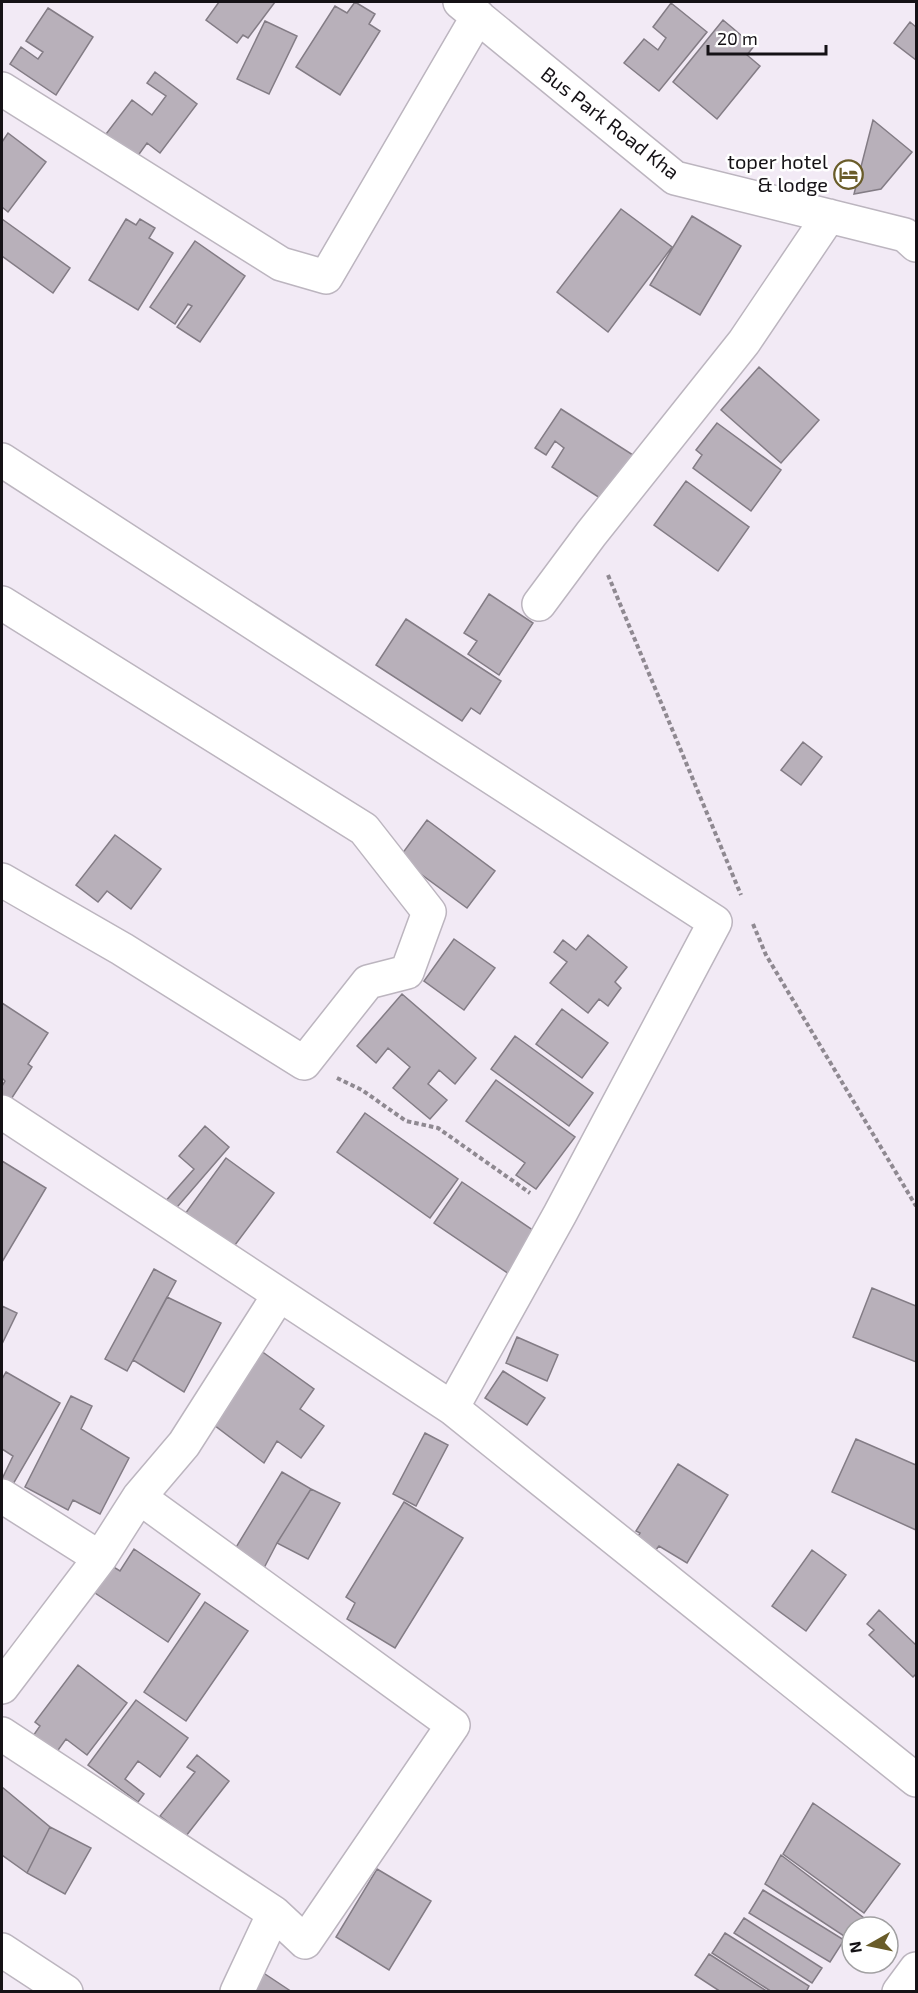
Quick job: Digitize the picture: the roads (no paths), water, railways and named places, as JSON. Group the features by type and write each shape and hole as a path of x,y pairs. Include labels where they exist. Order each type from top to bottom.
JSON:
{"street":[{"path":"2,89 281,264 326,277 469,9"},
{"name":"Bus Park Road Kha","path":"469,9 675,178 905,235 916,245"},
{"path":"539,604 591,534 744,342 829,216"},
{"path":"2,460 715,922 560,1214 452,1408"},
{"path":"2,603 364,829 429,912 407,972 368,982 304,1063 122,950 2,880"},
{"path":"2,1112 452,1408 916,1780"},
{"path":"2,1687 100,1558 139,1497 184,1444 279,1295"},
{"path":"2,1496 100,1558"},
{"path":"2,1734 274,1912 305,1942 453,1725 139,1497"},
{"path":"237,1992 274,1912"},
{"path":"2,1950 66,1992"},
{"path":"899,1992 916,1969"}],"place":[{"name":"toper hotel & lodge","path":"849,174"}]}
